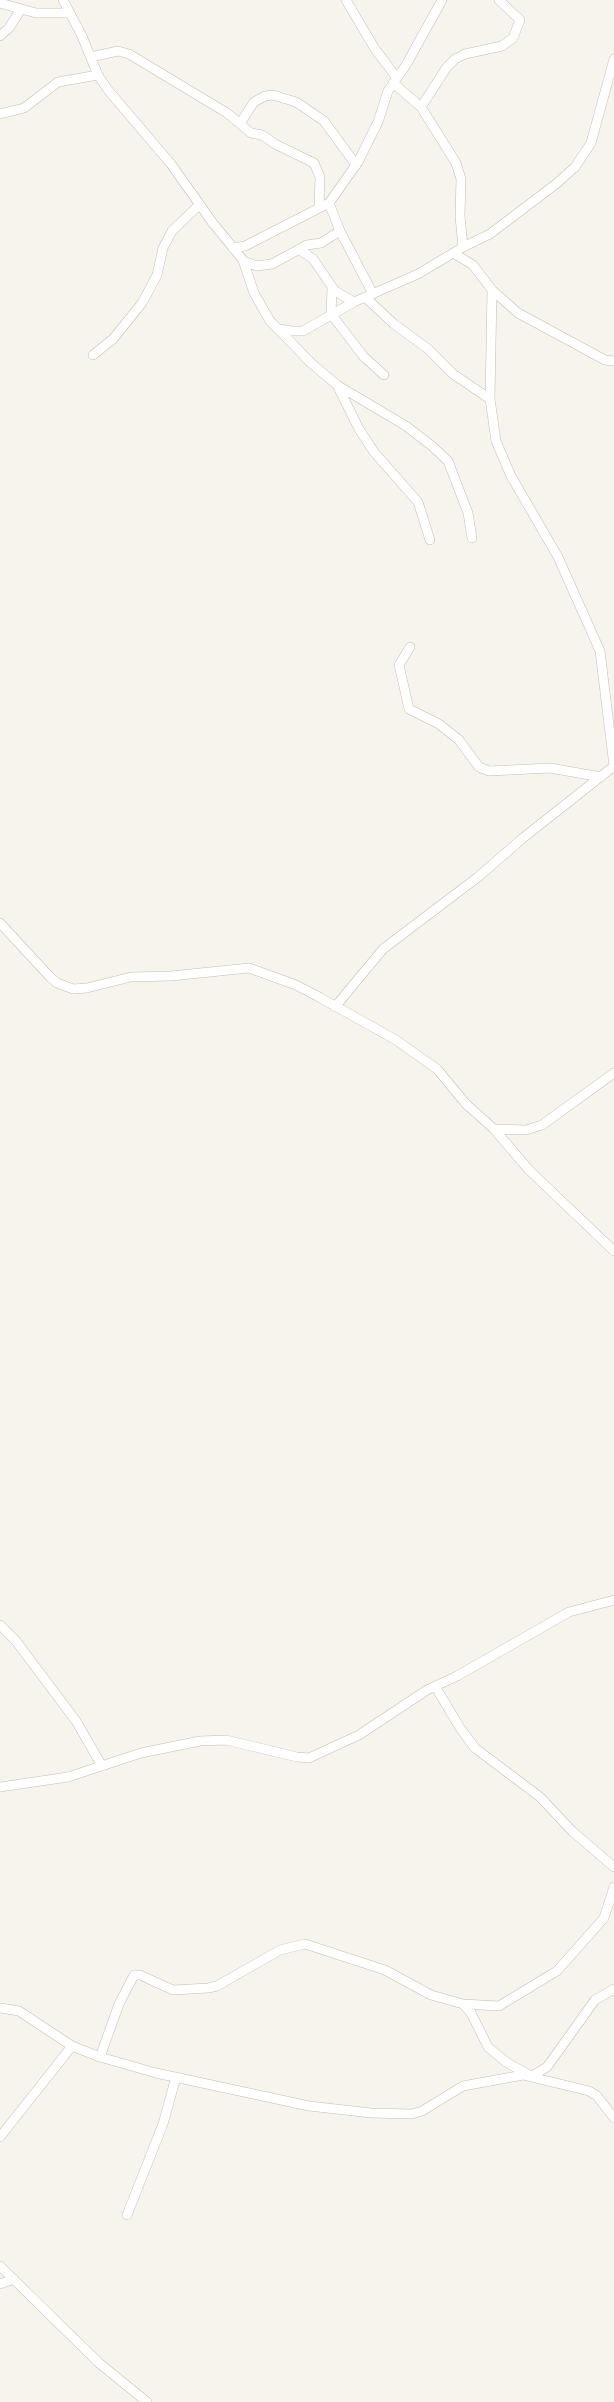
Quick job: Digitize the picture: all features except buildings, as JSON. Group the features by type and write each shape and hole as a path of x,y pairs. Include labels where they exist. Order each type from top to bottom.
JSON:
{"street":[{"path":"63,0 81,34 98,75 114,98 176,170 200,205 243,261 261,308 278,329 311,363 337,385 406,426 432,446 448,461 468,513 472,538"},
{"path":"346,0 395,81 421,107 450,152 460,172 460,216 464,246 473,265 492,290 524,317 605,360 614,361"},
{"path":"233,248 245,246 329,203 356,165 378,122 384,100 406,65 442,0"},
{"path":"421,107 447,67 455,59 465,54 502,46 513,38 520,20 499,0"},
{"path":"0,3 21,10 52,14 69,13"},
{"path":"0,36 9,28 21,10"},
{"path":"91,57 118,51 129,54 241,122 251,132 262,135 275,144 314,163 320,177 319,208"},
{"path":"278,329 303,331 354,302 414,276 464,246 490,234 509,221 575,167 591,143 610,93 614,59"},
{"path":"0,114 24,108 58,82 98,75"},
{"path":"241,122 258,98 272,95 296,102 324,121 356,165"},
{"path":"329,203 369,295 394,324 428,349 453,374 490,400"},
{"path":"93,355 113,339 142,303 158,274 163,248 172,231 200,205"},
{"path":"243,261 257,266 272,264 299,248 310,244 321,243 340,231"},
{"path":"299,248 313,259 332,286 341,295 354,302"},
{"path":"453,253 473,265"},
{"path":"332,286 331,314 364,357 384,375"},
{"path":"335,1007 383,949 478,877 523,838 614,766 600,651 558,557 511,476 499,451 493,428 490,400 492,290"},
{"path":"337,385 359,429 374,452 418,502 430,540"},
{"path":"410,647 399,665 409,709 438,724 459,740 479,767 489,771 550,768 601,776"},
{"path":"0,923 50,977 65,987 87,988 131,977 171,976 249,968 296,985 396,1040 437,1069 466,1104 494,1129 529,1170 614,1251"},
{"path":"494,1129 526,1130 542,1125 614,1074"},
{"path":"0,1787 61,1779 152,1750 219,1740 309,1758 359,1735 404,1704 568,1612 614,1600"},
{"path":"0,1625 16,1641 76,1721 102,1766"},
{"path":"435,1686 457,1723 475,1748 540,1797 572,1831 614,1866"},
{"path":"100,2057 119,2004 134,1975 140,1975 173,1990 208,1988 217,1986 280,1950 298,1944 313,1946 373,1965 396,1975 431,1995 463,2004 499,2006 557,1971 604,1918 614,1887"},
{"path":"0,2008 19,2011 72,2046 100,2057 176,2077 321,2108 412,2114 422,2111 463,2086 504,2077 531,2076 547,2068 595,2000 614,1989"},
{"path":"463,2004 471,2013 485,2044 492,2051 531,2076 568,2087 589,2091 597,2096 614,2118"},
{"path":"0,2138 72,2046"},
{"path":"127,2215 163,2124 176,2077"},
{"path":"0,2266 76,2341 147,2402"},
{"path":"0,2284 14,2279"}]}
